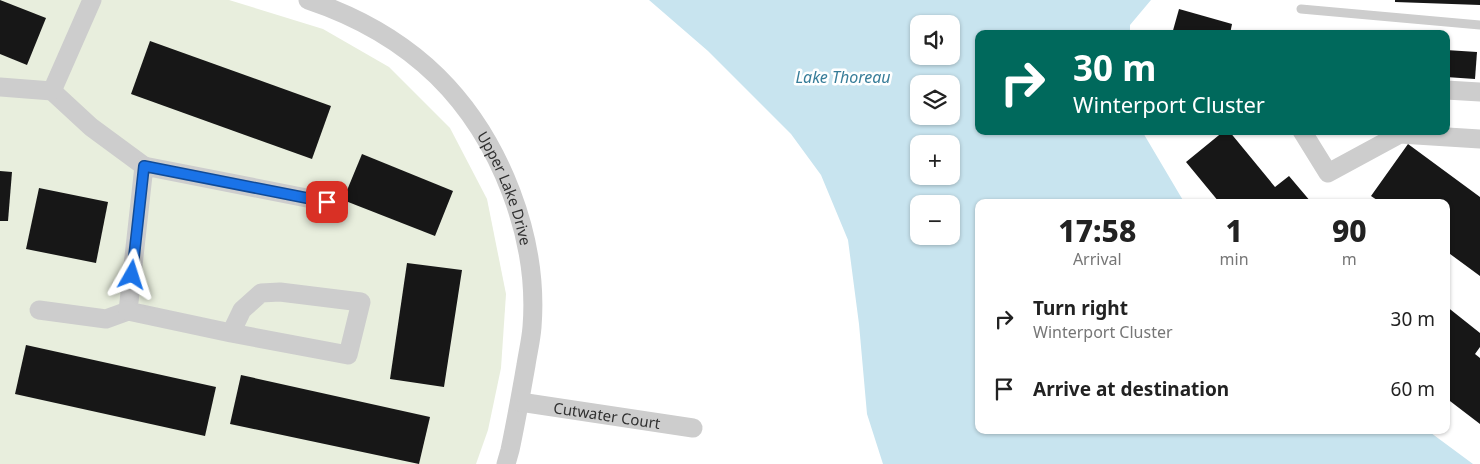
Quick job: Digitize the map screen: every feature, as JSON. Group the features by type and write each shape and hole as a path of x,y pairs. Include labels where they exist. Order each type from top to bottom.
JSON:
{"street":[{"path":"52,91 92,0"},
{"name":"Upper Lake Drive","path":"308,0 334,8 369,26 406,50 438,77 464,108 499,163 515,202 526,242 532,282 532,327 520,402 506,464"},
{"path":"0,87 52,91 91,127 144,166 327,202"},
{"path":"1450,90 1480,92"},
{"path":"1304,135 1328,174 1398,135"},
{"path":"1416,135 1480,139"},
{"path":"128,311 144,166"},
{"path":"38,310 106,319 128,311 231,333 348,355 361,302 280,292 261,293 242,310 231,333"},
{"name":"Cutwater Court","path":"520,402 693,428"}],"lane":[{"path":"1301,9 1480,25"}],"green space":[{"path":"0,0 229,0 323,29 389,67 450,128 487,199 506,294 501,368 488,430 476,464 0,464"}],"water":[{"name":"Lake Thoreau","path":"649,0 1151,0 1130,25 1130,30 975,30 975,135 1144,135 1182,199 975,199 975,434 1432,434 1473,464 883,464 867,414 859,324 848,240 821,175 791,134 708,51"}],"building":[{"path":"0,0 46,18 27,65 0,54"},
{"path":"1395,0 1480,0 1480,5 1395,2"},
{"path":"1179,9 1232,24 1231,30 1173,30"},
{"path":"150,41 331,106 312,159 131,94"},
{"path":"1450,50 1477,52 1475,79 1450,77"},
{"path":"1219,135 1232,135 1275,187 1289,176 1308,199 1217,199 1186,162"},
{"path":"1408,144 1480,197 1480,276 1450,254 1450,199 1376,199 1371,196"},
{"path":"362,154 453,191 435,236 343,200"},
{"path":"0,171 12,172 8,221 0,221"},
{"path":"39,188 108,202 96,263 26,249"},
{"path":"407,263 462,270 444,387 390,379"},
{"path":"1450,309 1480,333 1480,347 1475,354 1480,358 1480,424 1450,401"},
{"path":"26,345 216,387 205,436 15,394"},
{"path":"241,375 430,417 419,464 230,424"}],"route":[{"path":"132,275 144,166 327,202"}]}
